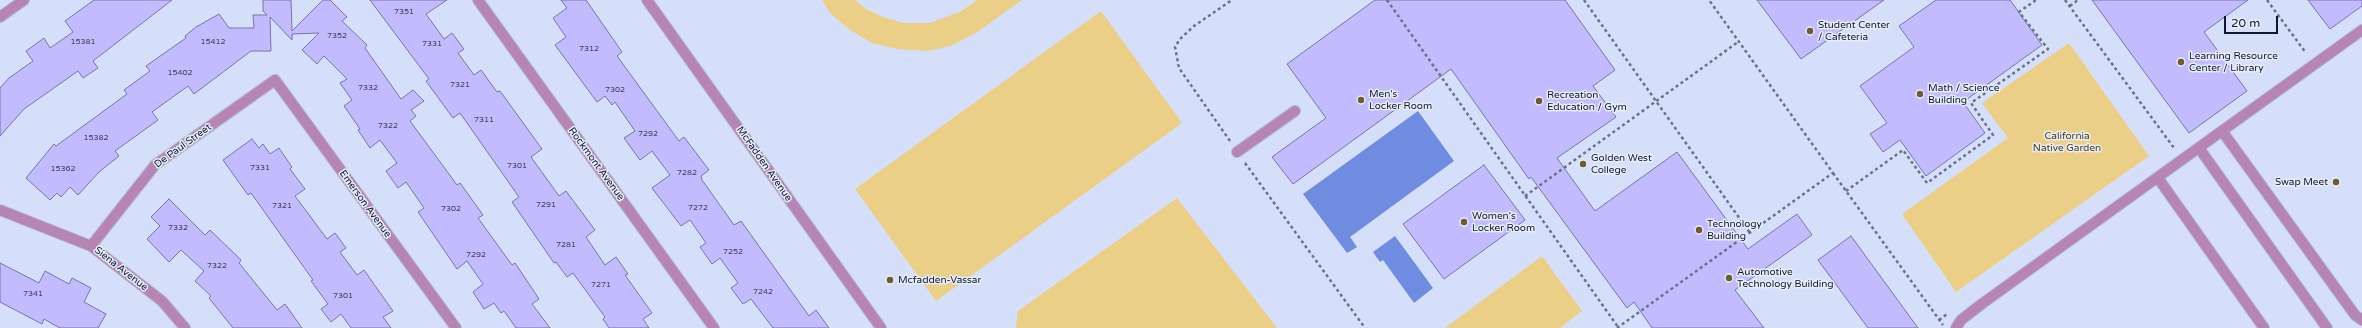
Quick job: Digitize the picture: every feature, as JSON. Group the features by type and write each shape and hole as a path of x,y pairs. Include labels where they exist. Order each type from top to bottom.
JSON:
{"street":[{"path":"0,17 24,0"},
{"name":"Rockmont Avenue","path":"478,0 714,328"},
{"name":"McFadden Avenue","path":"647,0 881,328"},
{"path":"1956,328 1961,320 1983,303 2362,30"},
{"name":"De Paul Street","path":"91,246 155,165 275,80"},
{"name":"Emerson Avenue","path":"275,80 456,328"},
{"path":"1237,152 1295,111"},
{"path":"2222,131 2355,315 2362,320"},
{"path":"2199,148 2327,328"},
{"path":"2158,178 2264,328"},
{"name":"Siena Avenue","path":"0,210 91,246 162,301 185,328"}],"path":[{"path":"1232,0 1194,26 1180,39 1175,47 1178,68 1365,328"},
{"path":"1386,0 1618,328 1833,173"},
{"path":"1584,0 1750,233"},
{"path":"1709,0 1945,328"},
{"path":"1846,191 1903,150 1927,183 1993,135 1971,103 2048,49 2019,12 2036,0"},
{"path":"2065,0 2176,150"},
{"path":"2070,6 2078,0"},
{"path":"2267,0 2310,58"},
{"path":"1525,196 1738,42"}],"green space":[{"path":"822,0 855,0 866,9 883,17 903,23 929,23 960,12 977,0 1022,0 976,33 950,46 927,51 897,49 872,43 850,30 830,13"},
{"path":"1101,11 1182,123 936,301 855,189"},
{"name":"California Native Garden","path":"2069,43 2149,156 1956,292 1902,214 2008,138 1982,103"},
{"path":"1177,198 1277,328 1016,328 1018,311"},
{"path":"1542,256 1582,311 1560,328 1445,328"}],"water":[{"path":"1418,111 1454,161 1350,237 1357,247 1347,253 1303,194"},
{"path":"1395,236 1433,288 1414,303 1383,260 1380,262 1373,252"}],"building":[{"path":"94,0 172,0 93,61 98,68 83,78 78,71 24,109 0,136 0,88 9,78 33,61 26,51 44,38 50,48 73,32 65,21"},
{"path":"263,0 291,0 292,31 323,0 330,0 347,17 342,21 367,45 365,48 401,99 413,90 424,101 411,110 416,116 410,121 457,185 460,183 483,215 478,218 512,265 515,263 539,299 532,304 550,328 516,328 504,311 501,313 494,303 484,309 473,292 483,284 467,261 457,269 418,212 424,208 406,182 398,188 386,171 397,163 380,140 370,148 358,130 360,129 344,106 352,100 340,83 347,79 324,56 317,64 302,50 319,33 292,34 292,40 270,17 271,51 251,51 194,94 188,86 152,112 158,120 115,151 119,156 99,172 78,195 70,187 61,197 57,193 50,200 26,178 54,144 56,146 127,94 124,90 150,71 146,66 186,38 185,36 196,27 219,14 229,28 254,28 253,15 267,15 263,11"},
{"path":"370,0 447,0 426,14 444,39 452,33 464,49 458,53 474,75 481,70 497,92 500,91 542,149 531,157 559,196 566,191 595,230 586,237 605,265 616,257 628,274 625,275 652,313 643,319 649,328 609,328 603,319 605,317 573,273 567,277 556,262 554,263 512,202 519,197 460,113 453,118 426,81 429,79"},
{"path":"561,0 586,0 622,52 617,56 679,141 684,137 709,170 701,176 702,180 734,225 741,221 809,316 816,310 829,328 773,328 751,299 743,304 731,288 738,283 720,258 712,264 700,247 706,243 690,220 681,226 652,188 670,175 652,151 640,160 624,138 635,131 615,102 612,105 605,96 597,102 555,45 566,37 553,18 567,8"},
{"path":"1375,0 1565,0 1615,70 1593,86 1616,117 1557,158 1595,211 1677,152 1748,249 1797,214 1812,235 1735,290 1764,328 1652,328 1634,302 1627,308 1531,177 1529,179 1451,69 1293,184 1272,157 1326,118 1287,64"},
{"name":"Student Center / Cafeteria","path":"1757,0 1884,0 1801,59"},
{"name":"Math / Science Building","path":"1936,0 2010,0 2042,45 1963,102 1985,133 1926,176 1900,140 1883,152 1870,134 1887,123 1860,86 1914,47 1899,26"},
{"name":"Learning Resource Center / Library","path":"2092,0 2248,0 2204,32 2247,91 2189,133"},
{"path":"2308,0 2362,0 2362,6 2330,29"},
{"path":"252,139 259,148 263,144 270,154 279,148 292,167 290,169 305,189 295,196 327,239 335,233 346,248 340,252 357,275 364,270 393,311 383,317 391,328 351,328 341,314 331,322 321,309 328,304 311,281 313,280 251,193 248,195 223,160"},
{"name":"Women's Locker Room","path":"1484,165 1525,220 1444,279 1403,224"},
{"path":"169,199 205,235 210,230 241,260 239,263 277,310 285,304 302,328 233,328 209,298 211,296 195,281 204,271 181,250 169,262 147,239 160,226 151,217"},
{"name":"Automotive Technology Building","path":"1851,236 1918,328 1868,328 1818,260"},
{"path":"0,263 39,283 45,271 69,284 72,278 91,288 84,302 106,314 98,328 60,328 44,319 42,324 0,302"}],"place":[{"name":"Student Center / Cafeteria","path":"1810,31"},
{"name":"Learning Resource Center / Library","path":"2181,62"},
{"name":"Math / Science Building","path":"1920,94"},
{"name":"Men's Locker Room","path":"1361,100"},
{"name":"Recreation Education / Gym","path":"1539,101"},
{"name":"Golden West College","path":"1583,164"},
{"name":"Swap Meet","path":"2336,182"},
{"name":"Women's Locker Room","path":"1464,222"},
{"name":"Technology Building","path":"1699,230"},
{"name":"Automotive Technology Building","path":"1729,278"},
{"name":"Mcfadden-Vassar","path":"890,280"}]}
